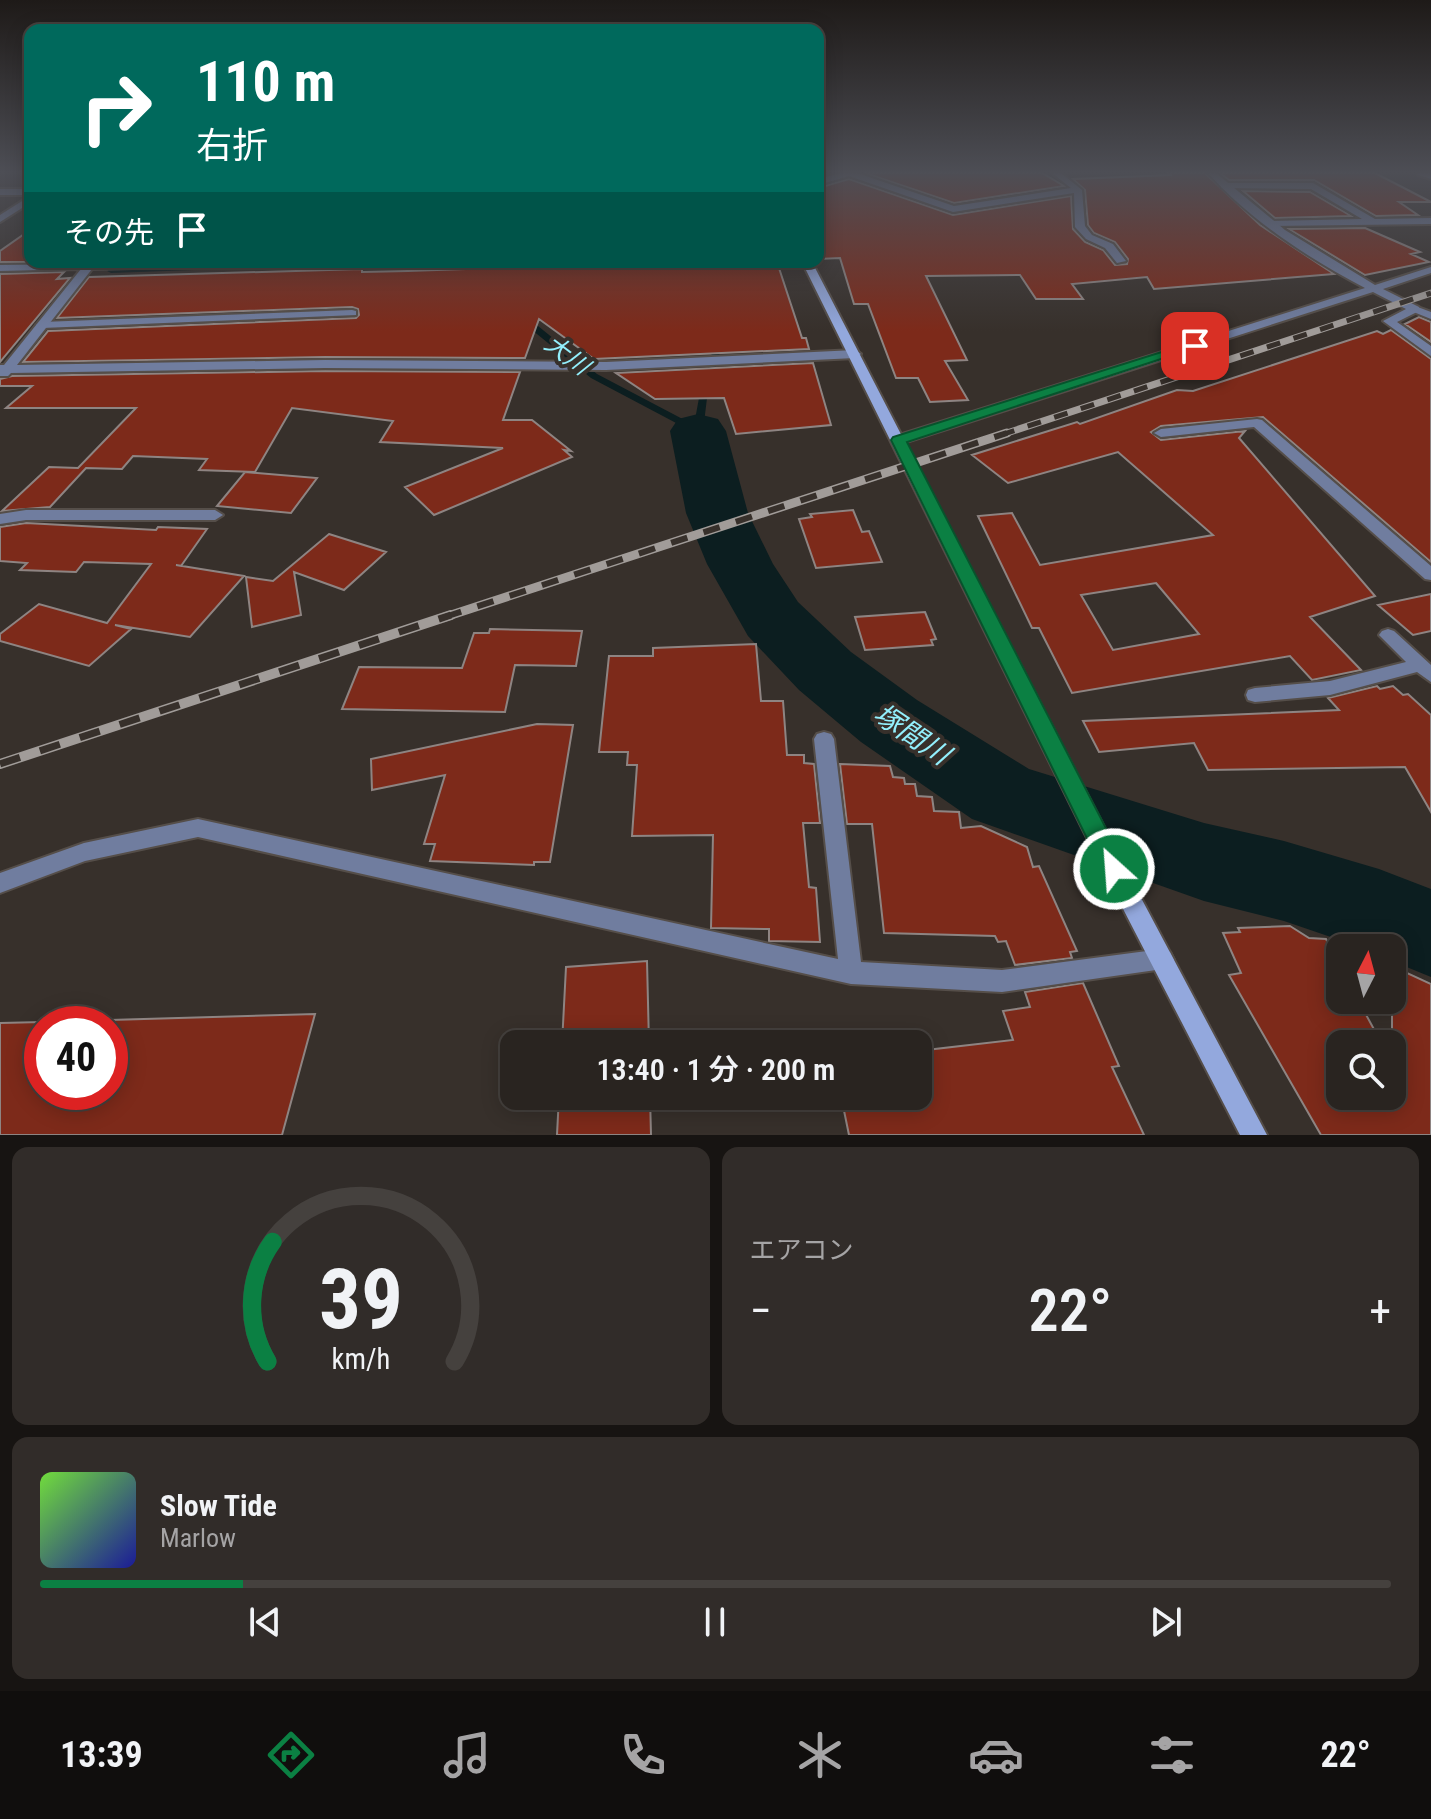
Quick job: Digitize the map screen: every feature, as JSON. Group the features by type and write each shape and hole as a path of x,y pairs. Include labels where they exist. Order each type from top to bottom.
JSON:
{"street":[{"path":"1080,226 1089,237 1109,246 1121,261"},
{"path":"1274,226 1372,289 1431,316"},
{"path":"0,268 24,267"},
{"path":"3,372 88,268"},
{"path":"810,268 1114,869 1254,1135"},
{"path":"898,440 1431,270"},
{"path":"1415,309 1389,321 1431,352"},
{"path":"42,325 162,316 219,318 352,313"},
{"path":"3,372 606,366 855,354"},
{"path":"1161,433 1257,423 1431,575"},
{"path":"0,519 26,515 215,515"},
{"path":"1388,635 1425,670"},
{"path":"1255,695 1330,688 1425,670"},
{"path":"824,739 851,973"},
{"path":"0,883 84,852 198,828 851,973 1002,981 1162,960"}],"building":[{"path":"824,226 1073,226 1085,242 1103,250 1115,265 1127,264 1128,259 1115,242 1094,233 1089,226 1261,226 1334,274 1154,289 1147,277 1072,284 1083,299 1036,299 1020,275 926,276 967,360 945,361 968,400 930,402 918,378 896,378 868,304 854,304 840,258 824,259"},
{"path":"1365,228 1420,252 1411,254 1429,262 1365,275 1289,229"},
{"path":"24,234 24,262 0,262 0,251"},
{"path":"494,268 779,268 802,338 806,338 809,349 594,359 539,319 525,358 325,357 23,362 48,331 356,318 359,315 358,309 352,307 57,318 89,277 362,269 362,272"},
{"path":"64,272 57,279 70,278 0,362 0,274"},
{"path":"1419,317 1431,322 1431,342 1405,324"},
{"path":"1391,330 1431,359 1431,562 1263,417 1161,426 1151,432 1161,440 1245,431 1239,438 1375,596 1310,617 1361,670 1312,680 1290,656 1072,693 1039,628 1032,628 978,516 1012,513 1040,565 1213,535 1118,452 1008,483 972,455 1077,422 1080,424 1177,390 1193,391 1377,331 1383,334","holes":["1156,583 1199,634 1113,650 1081,595"]},
{"path":"813,363 831,425 736,434 724,398 655,399 616,373"},
{"path":"325,371 520,372 503,420 532,420 571,451 564,450 572,457 434,515 405,487 503,448 380,442 393,421 292,408 255,472 199,470 207,459 133,456 122,469 86,468 50,507 2,511 49,467 78,468 136,408 6,408 32,386 0,386 0,379 12,376"},
{"path":"245,472 317,478 291,513 217,506"},
{"path":"853,510 862,532 869,531 882,562 816,568 799,519 812,517 810,514"},
{"path":"26,523 156,530 158,527 207,529 181,566 244,576 190,637 115,625 131,629 89,666 0,641 0,634 39,604 107,623 151,564 84,562 76,572 20,570 27,563 0,561 0,527"},
{"path":"329,534 386,552 344,590 294,572 301,615 252,627 246,577 273,581"},
{"path":"1431,594 1431,631 1413,635 1378,605"},
{"path":"925,612 936,639 931,640 933,645 865,650 855,617"},
{"path":"490,629 582,631 576,666 515,665 505,712 342,709 359,667 462,668 474,633 489,633"},
{"path":"756,644 761,701 783,701 787,755 804,755 804,763 814,764 820,823 803,823 809,887 816,888 820,942 769,941 769,929 711,928 713,835 632,836 637,765 627,765 628,752 599,752 609,656 653,656 653,648"},
{"path":"1377,686 1380,689 1393,686 1403,695 1408,694 1431,715 1431,812 1405,767 1208,770 1194,743 1099,752 1083,721 1339,710 1328,698"},
{"path":"537,724 573,725 550,862 534,862 534,865 430,861 435,844 424,844 445,775 372,790 371,759"},
{"path":"840,764 890,766 893,777 904,778 905,784 915,784 917,796 932,797 934,811 959,812 961,828 981,826 1027,847 1033,867 1039,866 1077,951 1070,952 1072,958 1015,965 1006,941 998,942 995,936 884,933 872,824 847,824"},
{"path":"1290,926 1309,938 1326,939 1326,1014 1366,1014 1374,1030 1326,1030 1326,1110 1406,1110 1406,1030 1392,1030 1392,1014 1406,1014 1406,972 1431,984 1431,1135 1321,1135 1229,975 1241,973 1223,933 1240,932 1238,928"},
{"path":"647,961 649,1030 563,1030 566,967"},
{"path":"1083,983 1119,1066 1112,1067 1144,1135 849,1135 844,1110 932,1110 932,1049 1013,1040 1003,1011 1030,1007 1025,992"},
{"path":"315,1014 282,1135 0,1135 0,1023 24,1022 24,1110 128,1110 128,1019"},
{"path":"558,1110 650,1110 651,1135 557,1135"}],"waterway":[{"name":"大川","path":"111,271 193,268"},
{"name":"大川","path":"457,268 470,276"},
{"name":"大川","path":"524,319 594,376 698,431 703,398 720,339"},
{"name":"塚間川","path":"698,431 717,513 740,564 773,619 825,671 889,721 1002,795 1204,862 1284,881 1379,911 1431,933"}],"railway":[{"path":"1001,435 1431,293"},
{"path":"445,617 1007,433"},
{"path":"0,764 451,615"}],"route":[{"path":"1114,869 898,440 1195,346"}]}
